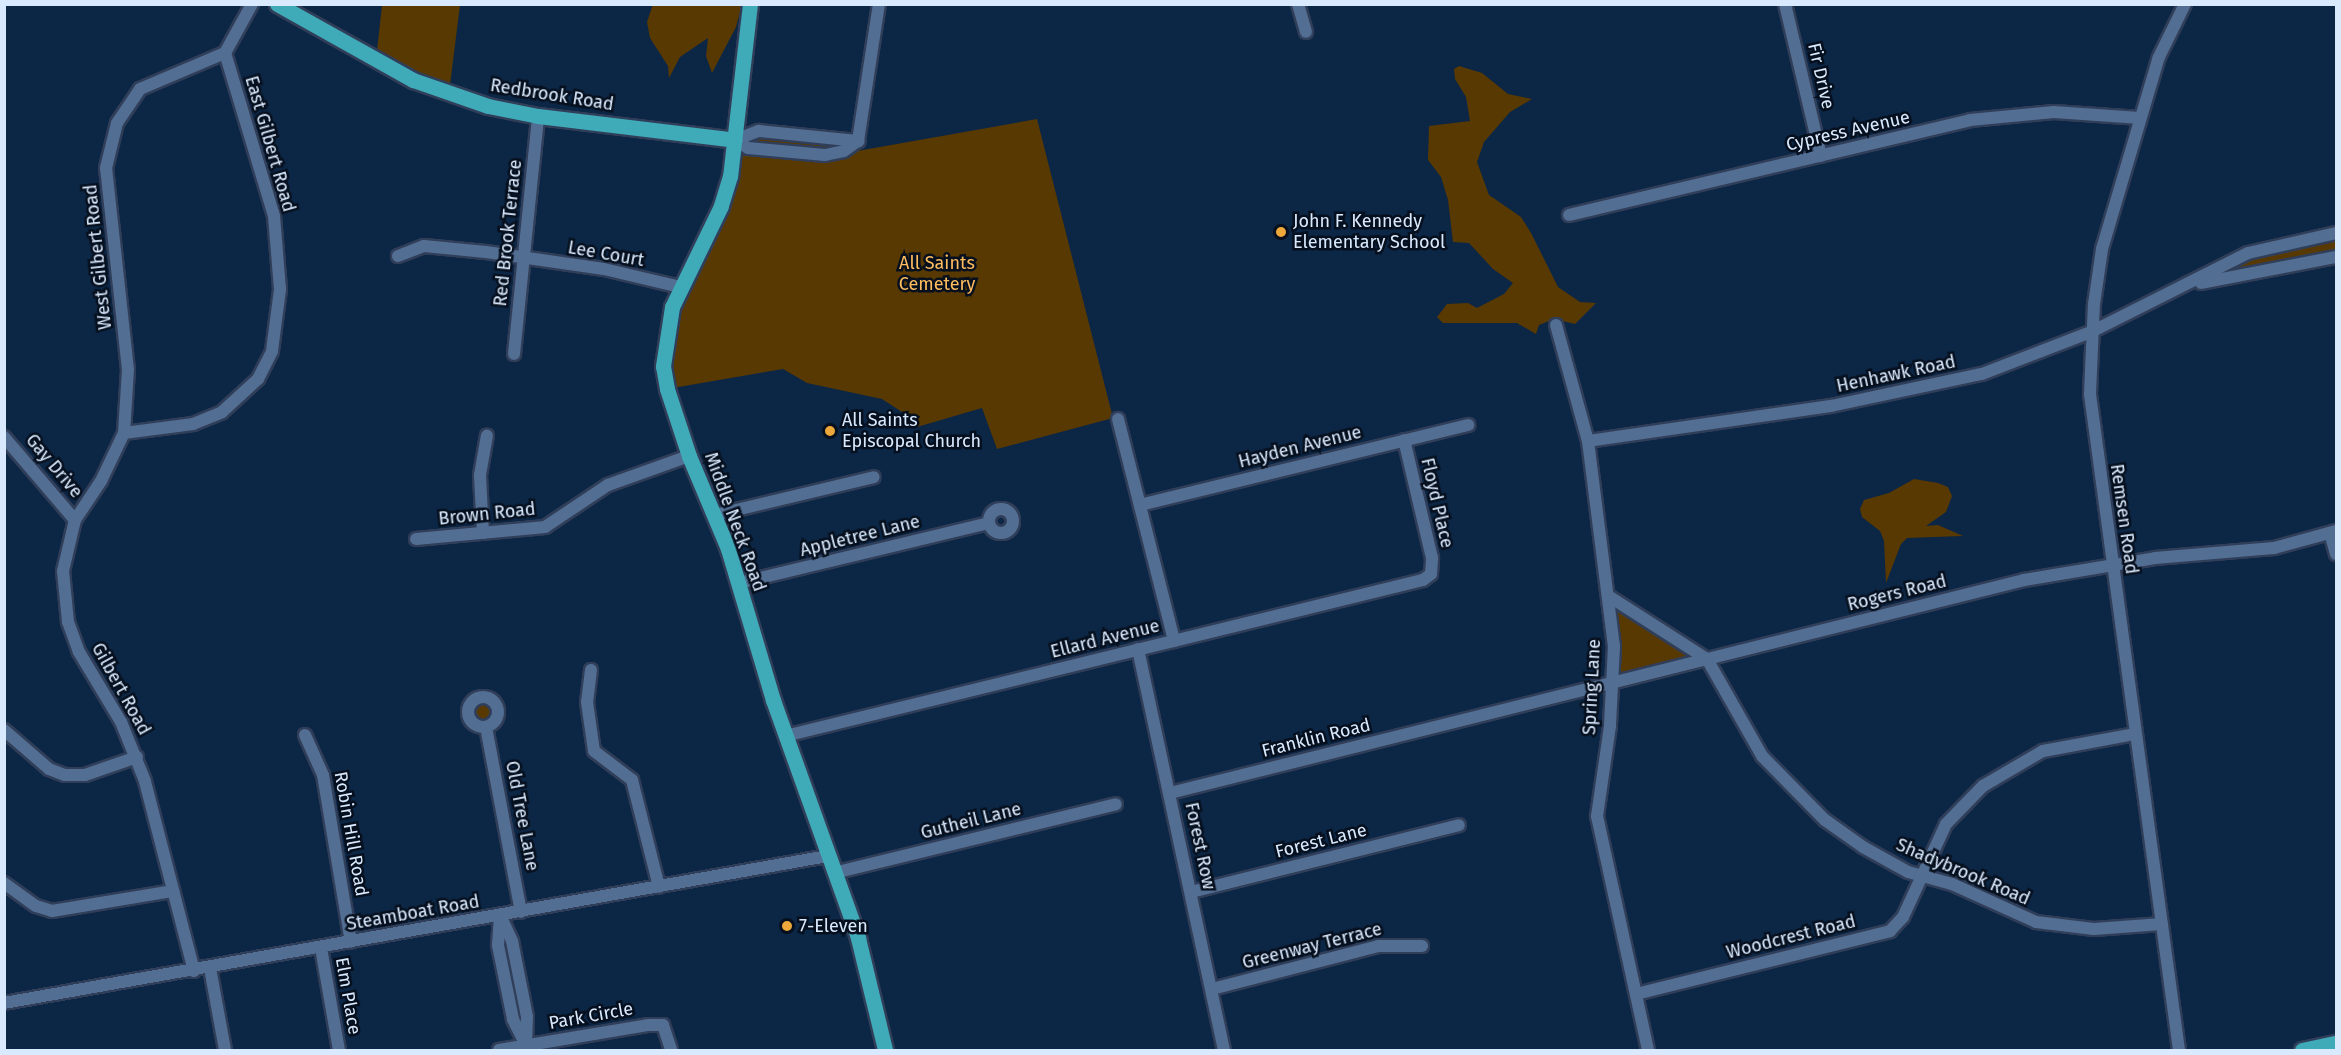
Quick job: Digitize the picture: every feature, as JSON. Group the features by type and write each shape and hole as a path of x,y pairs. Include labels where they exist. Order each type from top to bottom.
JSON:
{"main road":[{"name":"Redbrook Road","path":"277,4 412,80 488,106 538,116 735,140"},
{"name":"Middle Neck Road","path":"750,4 735,140 725,195 681,287 669,318 663,366 667,389 689,456 715,515 739,584 785,736 865,961 885,1050"},
{"path":"2302,1050 2337,1043"}],"street":[{"path":"225,53 252,4"},
{"path":"735,140 748,148 825,155 844,152 858,141 879,4"},
{"path":"1298,4 1306,32"},
{"name":"Fir Drive","path":"1785,4 1821,156"},
{"name":"Remsen Road","path":"2179,1050 2090,394 2091,332 2102,249 2159,57 2185,4"},
{"name":"West Gilbert Road","path":"124,432 128,370 107,192 111,142 125,106 140,89 225,53"},
{"name":"East Gilbert Road","path":"124,432 193,424 222,412 258,379 272,351 280,289 274,216 225,53"},
{"name":"Cypress Avenue","path":"1569,215 1996,116 2054,112 2140,118"},
{"name":"Red Brook Terrace","path":"514,354 538,116"},
{"path":"735,140 759,130 858,141"},
{"name":"Henhawk Road","path":"1588,441 1912,392 1982,374 2091,332 2194,284 2248,253 2337,233"},
{"name":"Lee Court","path":"398,256 424,246 604,269 681,287"},
{"name":"Henhawk Road","path":"2194,284 2254,275 2337,257"},
{"name":"Spring Lane","path":"1556,325 1588,441 1610,597 1614,646 1610,726 1597,816 1648,1050"},
{"path":"1118,419 1174,641"},
{"name":"Hayden Avenue","path":"1140,505 1468,425"},
{"name":"Gilbert Road","path":"124,432 101,481 75,520 63,571 68,622 79,652 122,722 137,757 194,971"},
{"path":"483,533 480,475 487,436"},
{"name":"Gay Drive","path":"4,437 75,520"},
{"name":"Floyd Place","path":"1404,441 1432,558 1431,574"},
{"name":"Brown Road","path":"416,539 545,527 608,485 689,456"},
{"path":"715,515 874,477"},
{"name":"Appletree Lane","path":"739,584 989,523"},
{"path":"2333,532 2337,555"},
{"name":"Rogers Road","path":"1470,718 2025,580 2112,564 2274,548 2333,532"},
{"name":"Ellard Avenue","path":"785,736 1423,580 1431,574"},
{"name":"Shadybrook Road","path":"1610,597 1707,659 1751,742 1803,800 1863,847 1908,872 1922,875 2036,922 2094,929 2162,924"},
{"name":"Forest Row","path":"1138,650 1224,1050"},
{"path":"591,670 587,702 594,751 632,780 659,887"},
{"name":"Franklin Road","path":"1170,793 1470,718"},
{"name":"Old Tree Lane","path":"486,727 521,912"},
{"path":"4,730 49,769 65,775 85,775 137,757"},
{"name":"Woodcrest Road","path":"1636,994 1890,931 1903,918 1946,824 1983,786 2007,770 2062,746 2135,734"},
{"name":"Robin Hill Road","path":"305,735 323,775 351,942"},
{"name":"Gutheil Lane","path":"834,873 1116,804"},
{"name":"Forest Lane","path":"1191,892 1459,825"},
{"name":"Steamboat Road","path":"4,1003 194,971 828,856"},
{"path":"4,883 36,906 52,911 173,891"},
{"path":"500,915 512,941 527,1017 526,1046"},
{"name":"Greenway Terrace","path":"1212,989 1378,946 1422,946"},
{"name":"Elm Place","path":"321,948 339,1050"},
{"path":"210,968 225,1050"},
{"name":"Park Circle","path":"499,1050 649,1025 663,1025 671,1050"}],"green space":[{"path":"653,4 742,5 736,27 712,73 706,56 708,38 680,57 669,78 668,66 650,38 647,22"},
{"path":"382,5 460,5 449,93 376,60"},
{"path":"1459,66 1482,73 1508,94 1532,99 1510,112 1484,142 1477,162 1489,195 1521,217 1558,287 1580,302 1596,303 1575,324 1554,319 1539,325 1536,334 1517,323 1443,323 1437,317 1447,304 1468,303 1477,308 1504,294 1513,283 1493,269 1469,243 1453,242 1448,200 1441,177 1428,160 1429,126 1470,121 1466,97 1455,79 1454,69"},
{"name":"All Saints Cemetery","path":"1037,119 1113,418 997,449 982,408 917,427 908,416 882,399 807,383 783,369 667,389 669,327 722,206 734,141 829,156"},
{"path":"761,133 854,142 826,152 751,146 740,140"},
{"path":"2336,233 2336,257 2194,284 2248,253"},
{"path":"1914,479 1948,487 1952,496 1946,512 1926,526 1938,525 1963,536 1907,538 1901,544 1886,583 1884,541 1880,531 1862,517 1860,509 1864,500 1889,493"},
{"path":"1613,604 1700,658 1615,679"},
{"path":"483,698 492,702 496,711 492,720 483,724 474,720 470,711 474,702"}],"place":[{"name":"John F. Kennedy Elementary School","path":"1281,232"},
{"name":"All Saints Episcopal Church","path":"830,431"},
{"name":"7-Eleven","path":"787,926"}]}
